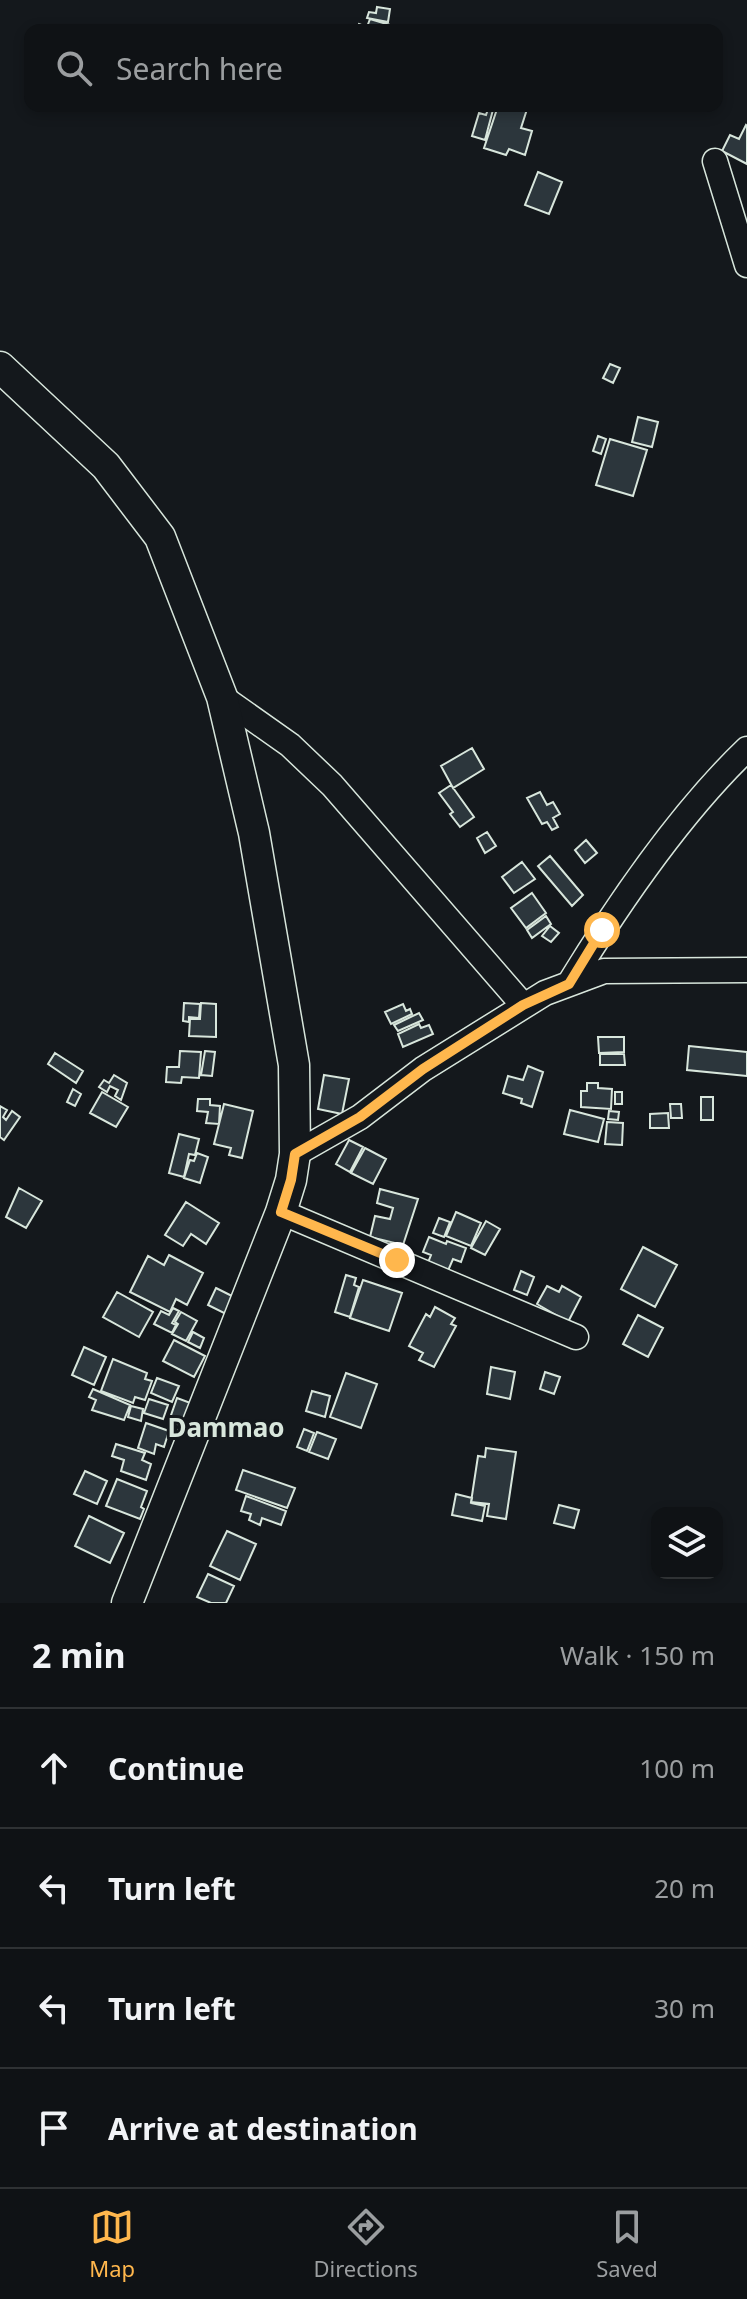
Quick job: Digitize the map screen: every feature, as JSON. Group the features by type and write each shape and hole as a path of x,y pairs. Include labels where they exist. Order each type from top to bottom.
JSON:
{"street":[{"path":"715,161 747,265"},
{"path":"0,367 106,466 160,537 222,697 254,833 294,1065 295,1154 291,1180 127,1603"},
{"path":"222,697 290,745 332,785 523,1005"},
{"path":"569,984 602,930 662,848 747,749"},
{"path":"295,1154 360,1117 423,1069 523,1005 569,984 604,971 747,970"},
{"path":"281,1212 576,1337"}],"building":[{"path":"377,7 390,9 388,22 367,18 369,12 376,13"},
{"path":"370,19 387,24 368,24"},
{"path":"492,112 485,140 472,136 479,113 486,115"},
{"path":"496,112 526,112 521,128 532,131 525,155 509,149 506,155 484,148"},
{"path":"746,125 747,164 722,151 730,135 739,139"},
{"path":"538,172 562,182 549,214 525,205"},
{"path":"610,364 620,368 613,383 603,378"},
{"path":"638,417 658,422 652,447 632,442"},
{"path":"598,436 606,439 601,454 593,451"},
{"path":"610,439 647,450 633,496 596,485"},
{"path":"472,748 484,769 453,788 441,766"},
{"path":"451,785 474,817 460,827 439,793"},
{"path":"540,792 547,805 553,802 560,814 553,818 558,827 552,830 547,822 542,824 527,798"},
{"path":"487,832 496,846 485,853 477,838"},
{"path":"586,840 597,853 585,863 575,850"},
{"path":"550,856 583,895 572,906 538,866"},
{"path":"522,862 535,879 514,893 502,877"},
{"path":"532,893 546,913 526,928 511,908"},
{"path":"546,916 551,924 532,938 527,930"},
{"path":"550,926 559,933 551,942 542,936"},
{"path":"184,1003 200,1004 199,1018 189,1017 189,1022 183,1021"},
{"path":"201,1003 216,1004 216,1037 189,1036 190,1019 200,1019"},
{"path":"403,1004 406,1011 410,1009 412,1014 391,1024 385,1012"},
{"path":"419,1013 423,1020 398,1031 394,1025"},
{"path":"419,1024 421,1028 429,1025 433,1034 403,1047 398,1034"},
{"path":"598,1037 624,1037 624,1052 599,1053"},
{"path":"689,1046 747,1052 747,1076 687,1070"},
{"path":"180,1051 201,1052 199,1078 182,1077 181,1083 166,1082 167,1067 179,1067"},
{"path":"205,1051 215,1052 212,1076 201,1075"},
{"path":"55,1053 83,1071 76,1083 48,1064"},
{"path":"600,1054 624,1054 625,1065 600,1065"},
{"path":"528,1066 543,1072 532,1107 521,1103 522,1099 503,1093 508,1076 523,1080"},
{"path":"114,1075 127,1083 121,1100 115,1096 118,1090 110,1086 107,1092 99,1087 104,1080 109,1083"},
{"path":"324,1075 349,1079 342,1114 318,1109"},
{"path":"587,1083 598,1083 598,1088 612,1089 611,1109 581,1107 581,1091 587,1091"},
{"path":"73,1089 81,1094 75,1106 67,1102"},
{"path":"102,1092 128,1107 116,1127 90,1113"},
{"path":"615,1092 622,1092 622,1104 615,1104"},
{"path":"701,1097 713,1097 713,1120 701,1120"},
{"path":"198,1099 210,1099 210,1105 220,1106 219,1124 206,1123 208,1112 197,1111"},
{"path":"224,1104 253,1111 242,1158 229,1155 231,1148 214,1144"},
{"path":"670,1104 681,1104 682,1118 671,1118"},
{"path":"0,1106 7,1110 3,1117 6,1120 12,1111 20,1117 4,1140 0,1137"},
{"path":"570,1110 604,1119 598,1142 564,1134"},
{"path":"609,1111 619,1112 618,1120 608,1119"},
{"path":"668,1113 669,1128 650,1128 650,1114"},
{"path":"607,1122 623,1123 622,1145 605,1144"},
{"path":"179,1134 199,1139 195,1155 189,1154 184,1177 169,1173"},
{"path":"349,1140 363,1147 350,1172 336,1164"},
{"path":"365,1148 386,1159 373,1184 351,1173"},
{"path":"197,1153 208,1157 200,1183 184,1178 190,1160 194,1161"},
{"path":"19,1188 42,1201 26,1228 6,1217"},
{"path":"380,1189 418,1199 403,1245 370,1237 375,1216 390,1219 393,1208 377,1203"},
{"path":"186,1202 219,1223 206,1244 191,1234 183,1246 165,1235"},
{"path":"456,1212 481,1223 471,1246 446,1236"},
{"path":"439,1218 450,1222 444,1237 433,1233"},
{"path":"486,1221 500,1229 485,1255 471,1248"},
{"path":"429,1237 466,1248 461,1262 453,1259 447,1273 427,1265 431,1255 423,1252"},
{"path":"643,1247 677,1265 655,1307 621,1289"},
{"path":"169,1255 203,1273 187,1305 176,1299 170,1312 130,1292 148,1256 164,1265"},
{"path":"521,1271 534,1277 527,1295 514,1290"},
{"path":"346,1275 356,1278 354,1285 359,1287 350,1317 335,1312"},
{"path":"363,1280 402,1293 389,1331 350,1318"},
{"path":"547,1286 559,1292 562,1286 581,1297 568,1322 537,1304"},
{"path":"216,1288 238,1299 230,1316 208,1305"},
{"path":"117,1292 153,1312 139,1337 103,1317"},
{"path":"435,1307 455,1318 451,1324 456,1326 434,1367 419,1360 423,1353 409,1346 426,1314 430,1317"},
{"path":"173,1308 179,1311 172,1323 176,1325 172,1333 154,1324 161,1311 169,1315"},
{"path":"181,1312 197,1321 186,1341 172,1334"},
{"path":"638,1315 663,1328 648,1357 623,1344"},
{"path":"193,1332 204,1338 200,1348 188,1342"},
{"path":"174,1340 205,1356 194,1377 163,1361"},
{"path":"84,1347 106,1357 94,1385 72,1375"},
{"path":"113,1359 147,1373 145,1379 152,1381 145,1400 135,1397 133,1403 101,1391"},
{"path":"491,1367 515,1372 510,1399 487,1394"},
{"path":"545,1372 560,1377 554,1394 540,1389"},
{"path":"346,1373 377,1384 361,1428 330,1417"},
{"path":"157,1378 179,1386 172,1402 151,1393"},
{"path":"93,1389 130,1405 124,1420 92,1410 96,1400 89,1397"},
{"path":"312,1391 330,1396 325,1417 306,1411"},
{"path":"177,1398 196,1405 188,1428 169,1421"},
{"path":"149,1399 168,1405 163,1419 144,1413"},
{"path":"131,1406 143,1409 141,1421 128,1417"},
{"path":"146,1423 169,1431 164,1447 156,1444 154,1454 138,1448"},
{"path":"304,1429 314,1433 307,1451 297,1447"},
{"path":"317,1432 336,1439 328,1459 309,1452"},
{"path":"116,1444 145,1453 142,1460 151,1464 146,1480 121,1471 124,1460 112,1456"},
{"path":"486,1448 516,1452 506,1519 487,1516 489,1504 471,1502 478,1456 485,1457"},
{"path":"243,1470 295,1488 287,1508 236,1490"},
{"path":"85,1471 107,1481 97,1504 74,1494"},
{"path":"117,1479 147,1491 140,1519 106,1506"},
{"path":"456,1494 472,1498 471,1503 485,1506 482,1521 452,1515"},
{"path":"246,1496 286,1511 281,1525 262,1518 260,1525 249,1520 251,1514 241,1511"},
{"path":"559,1505 579,1510 574,1528 554,1523"},
{"path":"89,1516 124,1533 110,1563 75,1546"},
{"path":"227,1531 256,1544 240,1580 210,1566"},
{"path":"208,1574 234,1586 226,1603 211,1603 197,1597"}],"district":[{"name":"Dammao","path":"226,1427"}],"route":[{"path":"397,1260 281,1212 295,1154 360,1117 423,1069 523,1005 569,984 602,930"}]}
